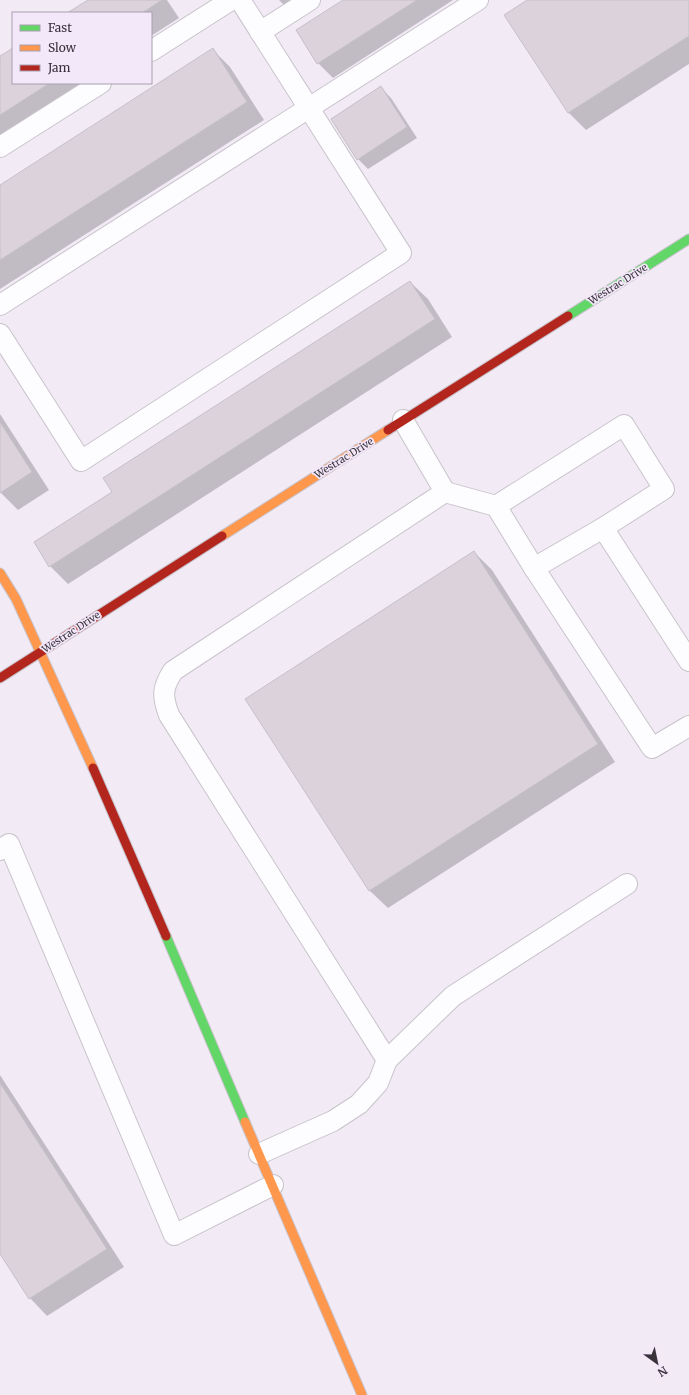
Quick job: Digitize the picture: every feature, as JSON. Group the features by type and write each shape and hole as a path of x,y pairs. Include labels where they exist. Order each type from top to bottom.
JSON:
{"street":[{"name":"Westrac Drive","path":"0,678 689,239"},
{"path":"0,573 16,599 103,790 362,1395"}],"lane":[{"path":"152,50 231,0"},
{"path":"0,334 81,461 401,253 240,0"},
{"path":"260,32 310,0"},
{"path":"0,305 478,0"},
{"path":"0,147 99,84"},
{"path":"403,420 445,492 496,506 534,568 652,748 689,726"},
{"path":"496,506 624,425 664,488 603,528 534,568"},
{"path":"387,1060 169,715 163,700 165,684 173,671 445,492"},
{"path":"603,528 689,661"},
{"path":"0,850 9,844 174,1235 272,1185"},
{"path":"259,1154 333,1121 358,1104 378,1083 387,1060 453,996 627,884"}],"building":[{"path":"88,0 162,0 144,12 69,12"},
{"path":"343,0 417,0 317,64 296,30"},
{"path":"527,0 689,0 689,36 568,113 504,15"},
{"path":"213,48 247,102 0,260 0,185"},
{"path":"12,49 12,84 48,84 0,115 0,56"},
{"path":"381,86 407,127 357,160 331,119"},
{"path":"410,281 435,319 49,567 34,542 112,492 103,478"},
{"path":"0,422 32,472 0,493"},
{"path":"474,551 598,744 369,891 245,699"},
{"path":"0,1083 107,1249 29,1299 0,1254"}],"traffic: fast":[{"path":"568,316 689,239"},
{"path":"166,936 245,1122"}],"traffic: slow":[{"path":"222,536 388,430"},
{"path":"0,573 16,599 93,768"},
{"path":"245,1122 362,1395"}],"traffic: jam":[{"path":"388,430 568,316"},
{"path":"0,678 222,536"},
{"path":"93,768 166,936"}]}
